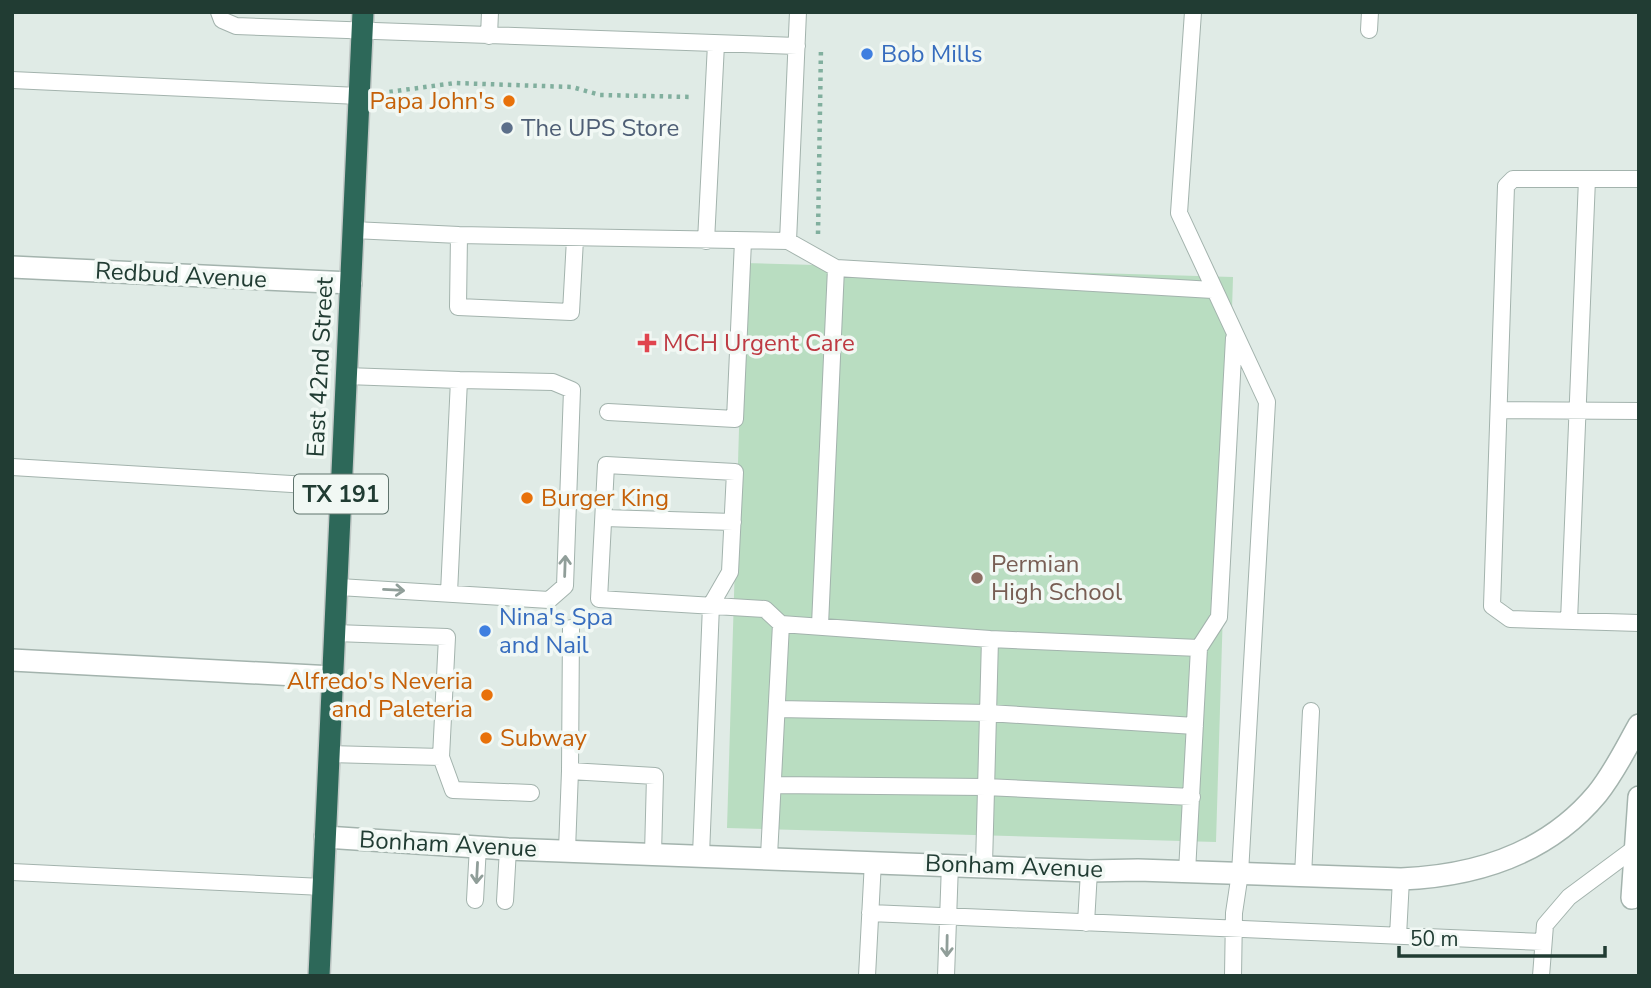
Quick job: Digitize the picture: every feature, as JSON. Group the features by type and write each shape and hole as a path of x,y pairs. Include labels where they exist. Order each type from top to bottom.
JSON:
{"highway":[{"name":"East 42nd Street","path":"319,976 362,22"}],"street":[{"name":"Redbud Avenue","path":"12,267 351,284"},
{"path":"12,660 333,677"},
{"name":"Bonham Avenue","path":"325,837 508,849 1401,880 1479,870 1510,859 1545,840 1573,818 1598,793 1639,724"},
{"path":"1635,898 1639,797"}],"lane":[{"path":"219,12 222,20 236,26 362,22 489,36 797,46"},
{"path":"489,36 490,12"},
{"path":"788,241 798,12"},
{"path":"1193,12 1179,213 1266,402 1233,976"},
{"path":"1369,30 1370,12"},
{"path":"706,242 716,44"},
{"path":"12,80 359,96"},
{"path":"1639,179 1513,179 1506,186 1493,606 1510,619 1639,623"},
{"path":"1569,621 1587,179"},
{"path":"353,230 575,239 788,241 836,268 1213,290"},
{"path":"459,236 458,307 570,312 575,239"},
{"path":"608,412 735,419 743,241"},
{"path":"820,625 836,268"},
{"path":"1187,872 1199,648 1219,617 1234,334"},
{"path":"338,587 549,600 565,586 572,390 553,382 346,376"},
{"path":"449,593 459,380"},
{"path":"1499,410 1639,411"},
{"path":"701,855 712,605 730,572 735,472 607,465 598,599 712,605 765,610 781,624 990,639 1199,648"},
{"path":"12,467 341,487"},
{"path":"604,518 733,522"},
{"path":"769,856 781,624"},
{"path":"567,850 571,628"},
{"path":"335,633 447,637 441,757 453,790 531,793"},
{"path":"984,865 990,639"},
{"path":"778,709 988,713 1195,726"},
{"path":"1303,876 1311,711"},
{"path":"329,754 441,757"},
{"path":"570,771 655,776 653,854"},
{"path":"773,785 985,787 1192,797"},
{"path":"475,900 478,846"},
{"path":"1541,976 1545,925 1569,897 1636,848"},
{"path":"505,901 508,849"},
{"path":"867,976 873,861"},
{"path":"946,976 950,864"},
{"path":"1086,923 1088,871"},
{"path":"12,872 323,887"},
{"path":"1398,936 1401,880"},
{"path":"870,913 1543,942"}],"path":[{"path":"818,242 821,39"},
{"path":"359,96 455,83 572,88 600,95 694,97"}],"green space":[{"name":"Permian High School","path":"744,263 1233,277 1216,842 727,828"}],"place":[{"name":"Bob Mills","path":"867,54"},
{"name":"Papa John's","path":"509,101"},
{"name":"The UPS Store","path":"507,128"},
{"name":"MCH Urgent Care","path":"647,343"},
{"name":"Burger King","path":"527,498"},
{"name":"Permian High School","path":"977,578"},
{"name":"Nina's Spa and Nail","path":"485,631"},
{"name":"Alfredo's Neveria and Paleteria","path":"487,695"},
{"name":"Subway","path":"486,738"}]}
